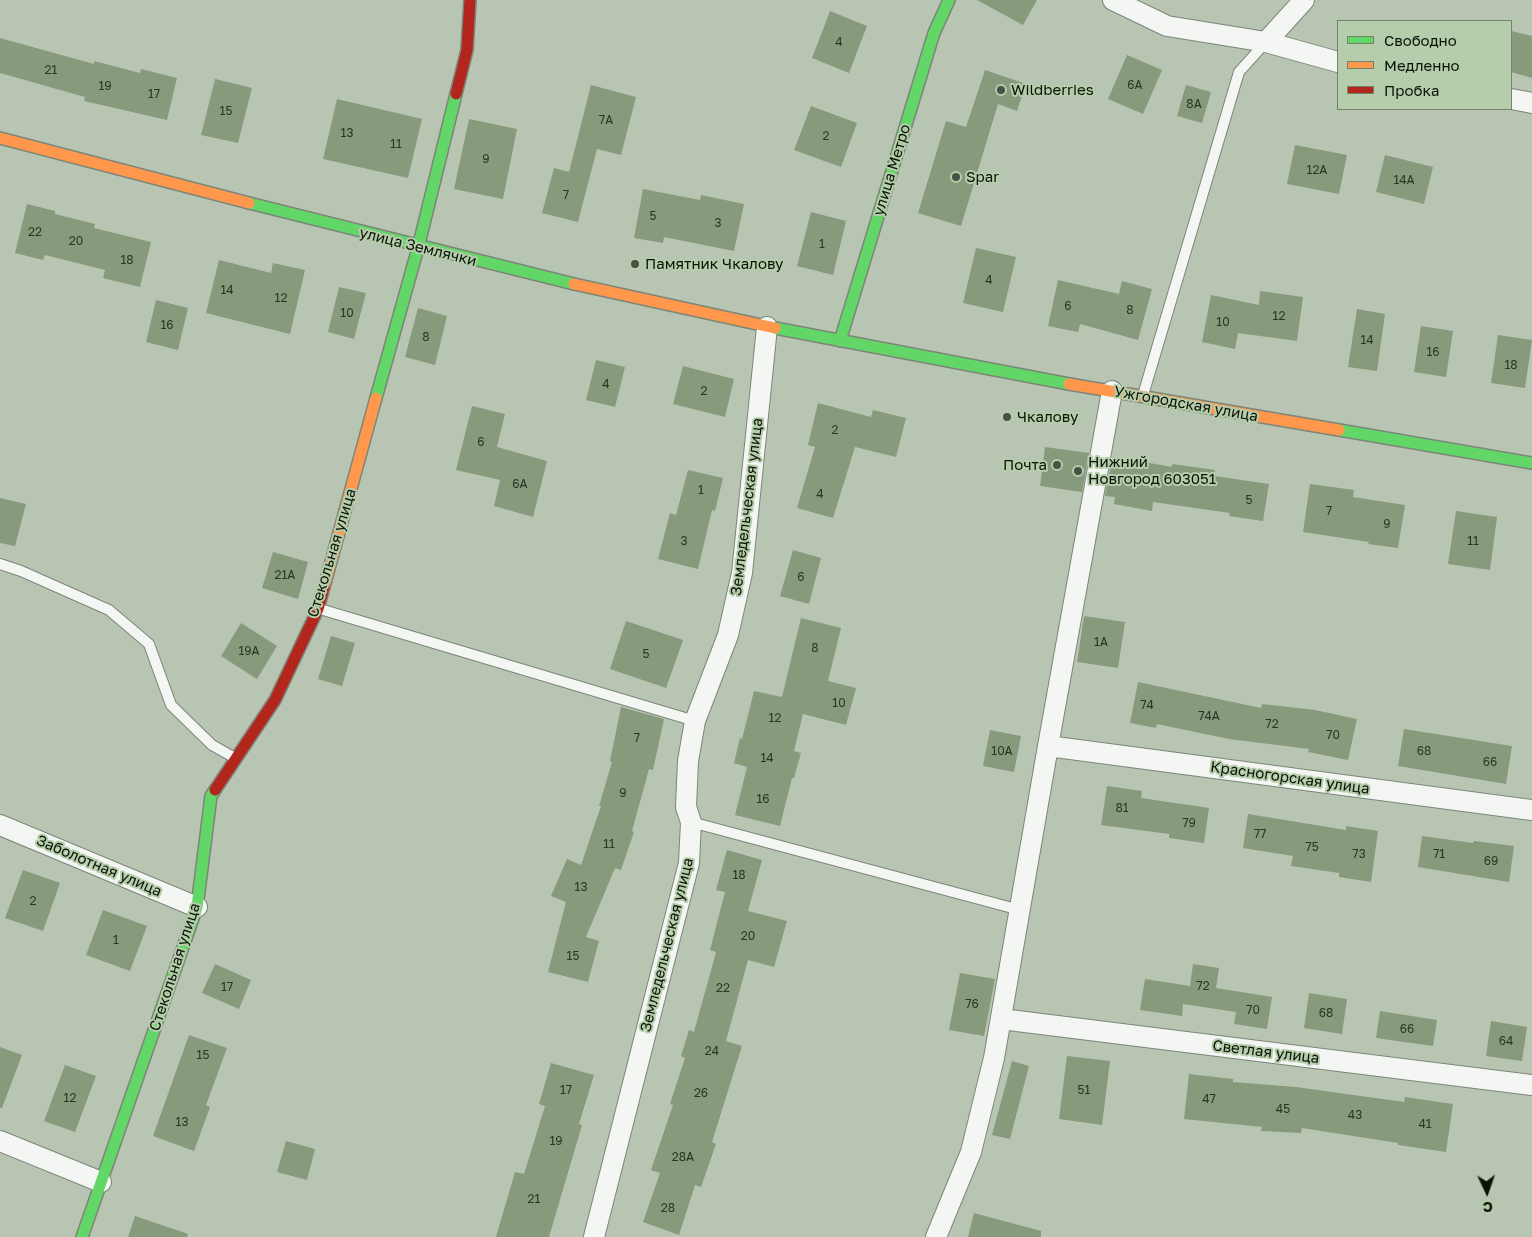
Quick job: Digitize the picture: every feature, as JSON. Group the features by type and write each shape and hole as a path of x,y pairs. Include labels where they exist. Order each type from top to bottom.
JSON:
{"street":[{"name":"Стекольная улица","path":"82,1237 197,907 211,796 275,700 318,609 418,248 467,50 470,0"},
{"name":"улица Метро","path":"840,341 934,34 949,0"},
{"path":"1113,0 1168,26 1266,42 1337,62"},
{"path":"1266,42 1304,0"},
{"path":"1512,99 1532,103"},
{"name":"улица Землячки","path":"0,138 418,248 590,289 840,341"},
{"name":"Земледельческая улица","path":"594,1237 689,863 691,822 686,807 688,761 695,721 728,635 742,573 767,327"},
{"name":"Ужгородская улица","path":"840,341 1112,391 1532,463"},
{"path":"936,1237 971,1152 994,1058 1112,391"},
{"name":"Красногорская улица","path":"1048,746 1532,810"},
{"name":"Заболотная улица","path":"0,825 197,907"},
{"name":"Светлая улица","path":"1001,1019 1532,1085"},
{"path":"0,1141 101,1182"}],"lane":[{"path":"1142,396 1239,72 1266,42"},
{"path":"0,564 21,571 109,610 149,644 171,704 212,745 235,758"},
{"path":"318,609 695,721"},
{"path":"691,822 1020,910"}],"building":[{"path":"977,0 1037,0 1023,25"},
{"path":"830,11 867,26 849,73 812,58"},
{"path":"1512,31 1532,36 1532,78 1512,72"},
{"path":"0,38 94,64 94,61 140,73 141,69 177,78 167,120 84,101 85,97 0,73"},
{"path":"1127,55 1162,70 1143,114 1108,99"},
{"path":"985,70 1026,84 1017,111 998,104 961,226 918,213 946,121 966,127"},
{"path":"215,79 252,88 238,143 201,135"},
{"path":"591,85 636,97 621,155 597,149 578,222 542,213 554,168 569,172"},
{"path":"1186,85 1211,92 1202,123 1177,116"},
{"path":"337,99 422,119 408,178 323,159"},
{"path":"811,106 857,123 841,167 794,150"},
{"path":"469,119 517,129 503,199 454,189"},
{"path":"1295,145 1347,155 1339,194 1287,184"},
{"path":"1385,155 1433,167 1424,204 1376,192"},
{"path":"643,189 700,200 701,195 744,204 734,251 664,237 663,243 634,238"},
{"path":"27,204 55,211 55,214 95,224 94,228 151,242 140,287 103,278 105,270 45,255 43,260 15,253"},
{"path":"811,212 846,221 833,275 797,266"},
{"path":"976,248 1016,257 1003,312 963,303"},
{"path":"219,260 271,273 273,263 305,270 290,334 206,313"},
{"path":"1058,280 1119,294 1122,281 1152,289 1138,340 1080,324 1078,332 1048,326"},
{"path":"339,287 366,293 354,339 328,332"},
{"path":"1260,291 1303,297 1297,341 1238,333 1235,349 1202,342 1211,295 1259,305"},
{"path":"156,300 188,308 178,350 146,342"},
{"path":"418,308 447,316 435,365 405,357"},
{"path":"1357,309 1385,314 1377,371 1348,367"},
{"path":"1421,326 1453,331 1446,377 1414,372"},
{"path":"1498,335 1532,340 1525,388 1491,383"},
{"path":"596,360 625,367 615,407 586,400"},
{"path":"683,366 734,379 725,417 673,404"},
{"path":"818,403 871,417 873,410 906,418 896,457 855,447 833,518 797,508 815,447 808,445"},
{"path":"472,406 505,414 497,447 547,461 533,517 494,506 500,480 456,470"},
{"path":"1045,447 1089,453 1082,492 1040,486"},
{"path":"1122,458 1172,467 1172,464 1215,470 1214,476 1269,484 1263,521 1229,516 1230,513 1153,502 1152,511 1114,504 1115,497 1105,496 1112,459 1121,462"},
{"path":"688,470 723,478 715,511 712,510 698,569 658,559 670,513 676,515"},
{"path":"1310,484 1354,490 1353,497 1405,505 1398,548 1303,532"},
{"path":"0,498 26,504 15,546 0,543"},
{"path":"1456,511 1497,517 1490,570 1448,564"},
{"path":"793,550 821,558 809,604 780,596"},
{"path":"273,552 308,562 298,599 262,588"},
{"path":"1084,616 1125,622 1118,668 1077,662"},
{"path":"801,618 841,628 828,681 856,688 846,725 803,714 794,751 801,753 794,778 792,778 780,826 735,815 747,767 734,763 754,691 782,697"},
{"path":"626,621 683,640 666,688 610,669"},
{"path":"241,623 277,646 257,679 221,656"},
{"path":"331,636 355,643 342,686 318,679"},
{"path":"1138,682 1261,708 1262,704 1315,710 1357,719 1348,760 1308,752 1309,749 1229,739 1157,724 1156,728 1130,723"},
{"path":"621,707 664,719 653,770 649,769 632,831 634,832 621,870 615,868 586,937 599,941 588,982 548,972 566,902 551,896 567,859 581,865 601,806 599,806 612,762 610,761"},
{"path":"1404,729 1512,746 1506,784 1398,766"},
{"path":"990,730 1021,736 1014,772 983,766"},
{"path":"1107,786 1142,791 1141,798 1209,808 1204,843 1169,838 1169,834 1101,825"},
{"path":"1248,814 1346,830 1346,826 1378,831 1371,882 1339,877 1339,873 1291,866 1293,856 1243,848"},
{"path":"1422,836 1514,846 1509,882 1418,867"},
{"path":"727,850 762,860 748,911 787,921 774,967 748,960 726,1041 742,1046 712,1142 716,1144 701,1187 695,1185 679,1235 643,1222 660,1173 651,1170 673,1105 670,1104 685,1058 681,1056 689,1030 694,1032 716,952 710,950 725,892 716,890"},
{"path":"23,870 60,883 43,931 5,918"},
{"path":"103,910 147,926 130,971 86,955"},
{"path":"215,964 251,980 239,1009 202,993"},
{"path":"1193,964 1219,968 1216,988 1272,997 1267,1029 1234,1024 1236,1012 1183,1004 1182,1016 1140,1010 1145,979 1190,986"},
{"path":"960,973 995,979 984,1036 949,1030"},
{"path":"1309,993 1347,999 1342,1034 1304,1028"},
{"path":"1380,1011 1437,1020 1433,1046 1376,1038"},
{"path":"1491,1021 1527,1027 1522,1061 1486,1056"},
{"path":"189,1035 227,1048 206,1105 210,1107 194,1151 153,1136"},
{"path":"0,1047 22,1055 2,1108 0,1108"},
{"path":"1067,1056 1110,1061 1102,1125 1059,1119"},
{"path":"1012,1061 1029,1066 1010,1139 992,1135"},
{"path":"551,1063 594,1075 579,1124 582,1125 549,1237 496,1237 515,1172 524,1174 545,1106 539,1104"},
{"path":"65,1065 96,1076 75,1132 44,1121"},
{"path":"1189,1074 1233,1079 1233,1082 1296,1087 1404,1102 1405,1097 1453,1104 1446,1152 1302,1128 1301,1133 1261,1131 1262,1127 1184,1119"},
{"path":"286,1141 315,1149 307,1180 277,1172"},
{"path":"974,1213 1041,1231 1041,1237 968,1237"},
{"path":"135,1216 188,1234 187,1237 128,1237"}],"traffic: fast":[{"path":"840,341 934,33 949,0"},
{"path":"376,398 418,248 456,94"},
{"path":"249,203 574,284"},
{"path":"775,328 1069,384"},
{"path":"1339,430 1532,463"},
{"path":"82,1237 197,907 211,796 215,790"}],"traffic: slow":[{"path":"0,138 249,203"},
{"path":"574,284 775,328"},
{"path":"1069,384 1339,430"},
{"path":"324,587 376,398"}],"traffic: jam":[{"path":"456,94 467,50 470,0"},
{"path":"215,790 275,700 318,609 324,587"}],"place":[{"name":"Wildberries","path":"1001,90"},
{"name":"Spar","path":"956,177"},
{"name":"Памятник Чкалову","path":"635,264"},
{"name":"Чкалову","path":"1007,417"},
{"name":"Почта","path":"1057,465"},
{"name":"Нижний Новгород 603051","path":"1078,471"}]}
